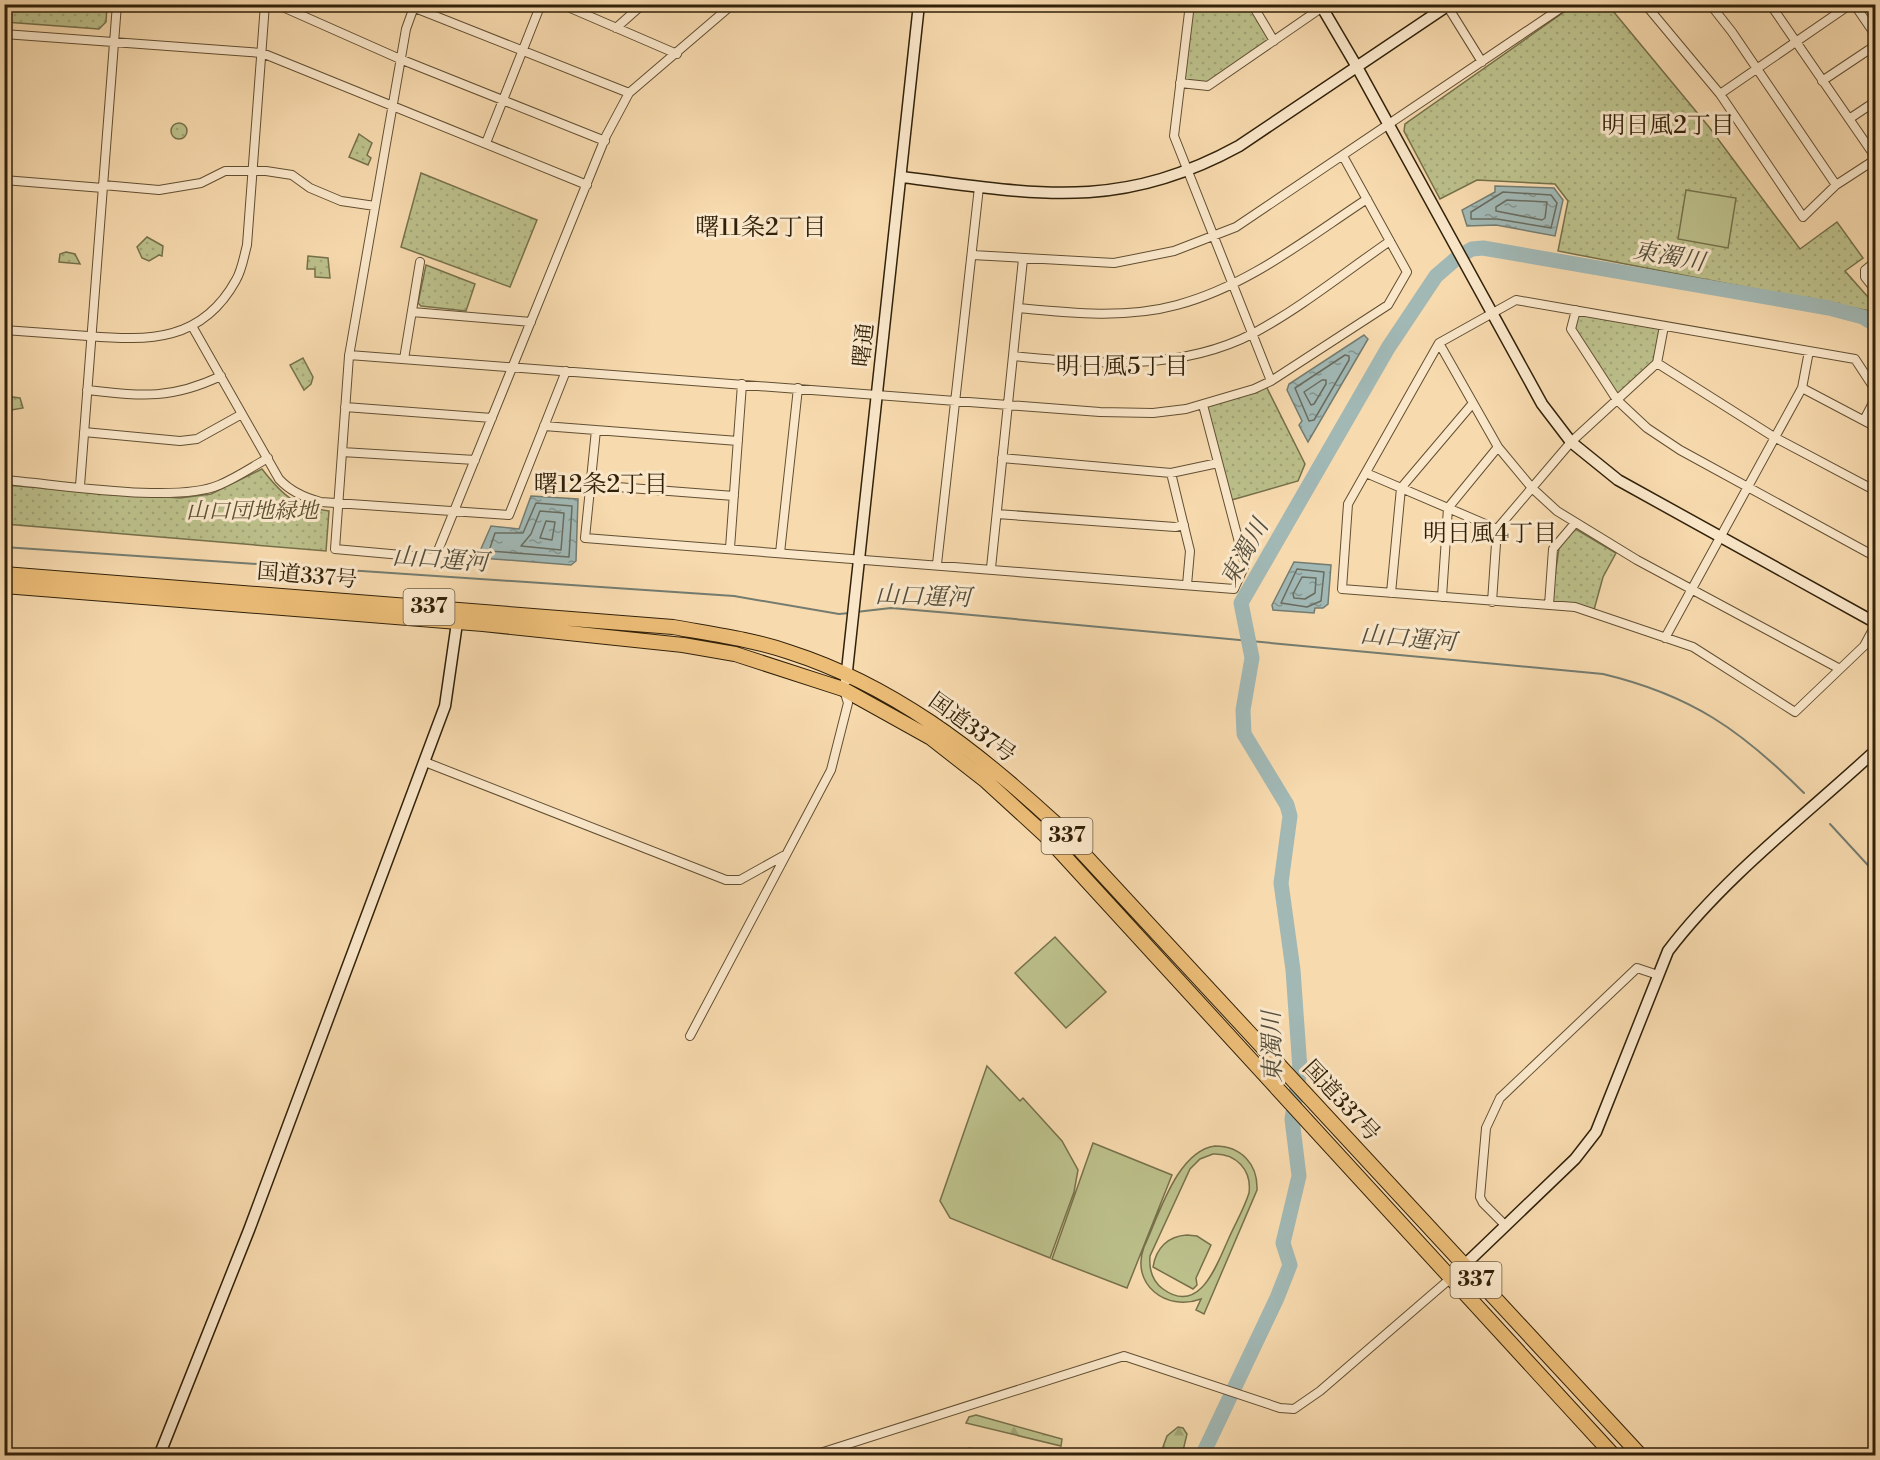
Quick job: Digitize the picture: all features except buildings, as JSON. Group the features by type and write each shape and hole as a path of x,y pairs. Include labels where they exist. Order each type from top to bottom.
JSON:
{"highway":[{"name":"国道337号","path":"4,574 458,616 683,645 735,654 843,689 931,738 986,781 1045,836 1614,1455"},
{"name":"国道337号","path":"4,586 458,616 673,627 741,639 788,651 847,674 938,725 996,769 1055,823 1463,1266 1641,1455"}],"street":[{"path":"80,486 117,4"},
{"path":"4,330 137,340 171,335 192,326 219,303 237,279 247,245 265,4"},
{"path":"276,4 400,58 604,141"},
{"path":"405,4 629,93"},
{"path":"486,143 542,4"},
{"path":"561,4 677,54"},
{"path":"616,28 643,4"},
{"path":"414,6 400,58 349,355 335,549 435,558 604,141 629,93 733,4"},
{"name":"曙通","path":"843,689 847,674 856,599 919,4"},
{"path":"1190,4 1174,136 1271,381"},
{"path":"1252,4 1274,41"},
{"path":"972,255 1023,260 1114,263 1164,253 1214,236 1257,215 1567,4"},
{"path":"1646,4 1720,94 1803,217 1836,185 1875,158 1770,4"},
{"path":"1710,4 1757,68 1836,185"},
{"path":"1720,94 1852,4 1875,36"},
{"path":"902,177 1030,192 1097,193 1137,187 1189,171 1239,146 1448,5 1482,62"},
{"path":"1180,83 1208,86 1323,6 1492,312 1542,404 1570,442 1618,480 1875,623 1864,646 1795,712 1694,647 1575,607 1342,589 1348,504 1438,343 1492,312 1516,300 1855,359 1875,391"},
{"path":"4,34 262,53 587,184"},
{"path":"1822,81 1875,45"},
{"path":"1849,119 1875,101"},
{"path":"349,355 1154,413 1203,405 1230,398 1271,381 1388,305 1407,272 1343,156"},
{"path":"4,180 159,190 201,183 225,171 254,171 292,175 310,188 341,201 375,206"},
{"path":"937,564 979,187"},
{"path":"1018,308 1087,313 1149,310 1176,305 1233,285 1267,266 1367,199"},
{"path":"1013,356 1096,364 1171,359 1202,351 1252,333 1390,241"},
{"path":"991,568 1023,260"},
{"path":"1875,261 1865,270 1864,277 1875,291"},
{"path":"404,359 420,262"},
{"path":"1576,310 1571,329 1617,400 1647,428 1680,450 1875,557"},
{"path":"412,312 531,322"},
{"path":"192,326 286,487 308,499 338,503 509,515 566,372"},
{"path":"1492,602 1497,529 1570,442 1657,363 1664,326"},
{"path":"1438,343 1498,447 1532,488 1557,511 1692,590 1840,669"},
{"path":"1665,638 1802,388 1809,351"},
{"path":"1657,363 1774,437 1875,491"},
{"path":"87,390 140,396 170,394 193,389 221,376"},
{"path":"730,548 742,384"},
{"path":"780,554 798,388"},
{"path":"1802,388 1875,427"},
{"path":"1864,420 1875,397"},
{"path":"1391,593 1401,488 1473,403"},
{"path":"596,430 585,537 1234,589 1245,565 1203,405"},
{"path":"345,407 492,418"},
{"path":"84,432 180,441 197,439 242,414"},
{"path":"544,426 738,441"},
{"path":"1442,597 1448,508 1498,447"},
{"path":"342,452 475,460"},
{"path":"4,480 156,492 190,492 218,485 268,458"},
{"path":"1002,458 1172,473 1218,463"},
{"path":"1172,473 1190,551 1187,585"},
{"path":"1366,473 1497,529"},
{"path":"591,485 734,496"},
{"path":"996,514 1175,527 1184,525"},
{"path":"1549,605 1553,549 1575,523"},
{"path":"159,1455 249,1230 446,706 458,616"},
{"path":"690,1036 777,873 783,856 831,770 848,703 843,689"},
{"path":"817,1454 1120,1357 1129,1357 1280,1408 1294,1409 1328,1384 1451,1278 1575,1159 1596,1132 1668,951 1712,899 1875,750"},
{"path":"425,762 726,880 740,879 783,856"},
{"path":"1505,1225 1480,1197 1486,1128 1500,1098 1637,968 1658,975"}],"green space":[{"path":"4,5 107,5 106,22 99,29 5,22"},
{"path":"1190,5 1252,5 1274,41 1208,86 1180,83"},
{"path":"1574,5 1608,5 1709,127 1800,249 1837,222 1863,258 1845,271 1875,305 1875,312 1558,251 1568,201 1555,184 1477,180 1440,199 1404,131 1405,124"},
{"path":"176,123 182,123 187,131 185,137 176,139 171,134 171,128"},
{"path":"359,134 372,143 367,155 371,158 368,165 349,157"},
{"path":"421,173 537,220 510,287 401,247"},
{"path":"1686,190 1736,198 1728,248 1678,239"},
{"path":"147,237 163,246 162,256 159,255 149,261 142,258 137,247"},
{"path":"66,252 75,254 80,264 59,262 60,254"},
{"path":"308,256 328,258 330,278 315,277 315,269 307,269"},
{"path":"426,265 475,284 466,311 421,306 418,303"},
{"path":"1576,310 1664,326 1657,363 1617,400 1571,329"},
{"path":"303,358 313,377 311,384 304,390 290,365"},
{"path":"1265,384 1305,464 1298,481 1228,501 1203,405"},
{"path":"5,396 20,398 23,408 5,411"},
{"name":"山口団地緑地","path":"262,469 290,498 307,506 329,511 326,551 5,524 4,485 180,498 211,494"},
{"path":"1574,528 1616,553 1603,577 1594,610 1551,603 1559,548"},
{"path":"1055,937 1106,992 1066,1028 1015,973"},
{"path":"987,1066 1020,1101 1023,1098 1062,1141 1078,1170 1074,1192 1050,1258 950,1218 940,1201"},
{"path":"1093,1143 1172,1175 1127,1288 1052,1259"},
{"path":"1215,1146 1233,1149 1246,1158 1255,1172 1257,1181 1257,1190 1204,1314 1196,1310 1201,1299 1175,1302 1154,1292 1142,1273 1141,1260 1144,1247 1171,1186 1190,1159 1202,1150","holes":["1213,1154 1221,1154 1241,1164 1248,1177 1249,1193 1218,1262 1205,1284 1197,1292 1187,1296 1176,1296 1156,1282 1151,1270 1150,1256 1190,1169 1200,1159"]},
{"path":"1187,1235 1197,1236 1211,1245 1196,1278 1197,1285 1193,1289 1153,1267 1157,1254 1164,1244 1174,1238"},
{"path":"976,1415 1062,1439 1061,1446 966,1423 969,1417"},
{"path":"1178,1427 1183,1428 1187,1434 1182,1455 1160,1455 1167,1436"},
{"path":"969,1448 1001,1455 967,1453"}],"water":[{"path":"1495,186 1554,188 1563,200 1555,236 1496,225 1467,226 1462,210 1495,192"},
{"path":"1364,335 1368,339 1308,442 1299,425 1302,421 1287,390 1289,384"},
{"path":"531,496 578,499 576,561 571,565 481,558 480,551 491,526 519,529"},
{"path":"1294,562 1331,565 1328,604 1323,608 1315,608 1314,613 1273,610 1272,605"}],"waterway":[{"name":"東濁川","path":"1202,1456 1277,1298 1290,1265 1283,1243 1299,1176 1292,1119 1300,1069 1293,970 1281,883 1290,816 1287,805 1244,734 1243,710 1252,658 1241,603 1388,348 1436,276 1458,257 1472,249 1483,248 1829,308 1863,317 1876,325"},
{"name":"山口運河","path":"4,547 734,596 839,614 850,613"},
{"name":"山口運河","path":"856,612 891,608 1603,674 1663,693 1713,718 1758,751 1804,793"},
{"name":"山口運河","path":"1830,824 1876,874"}],"district":[{"name":"明日風2丁目","path":"1668,126"},
{"name":"曙11条2丁目","path":"761,228"},
{"name":"明日風5丁目","path":"1122,367"},
{"name":"曙12条2丁目","path":"601,485"},
{"name":"明日風4丁目","path":"1490,534"}]}
